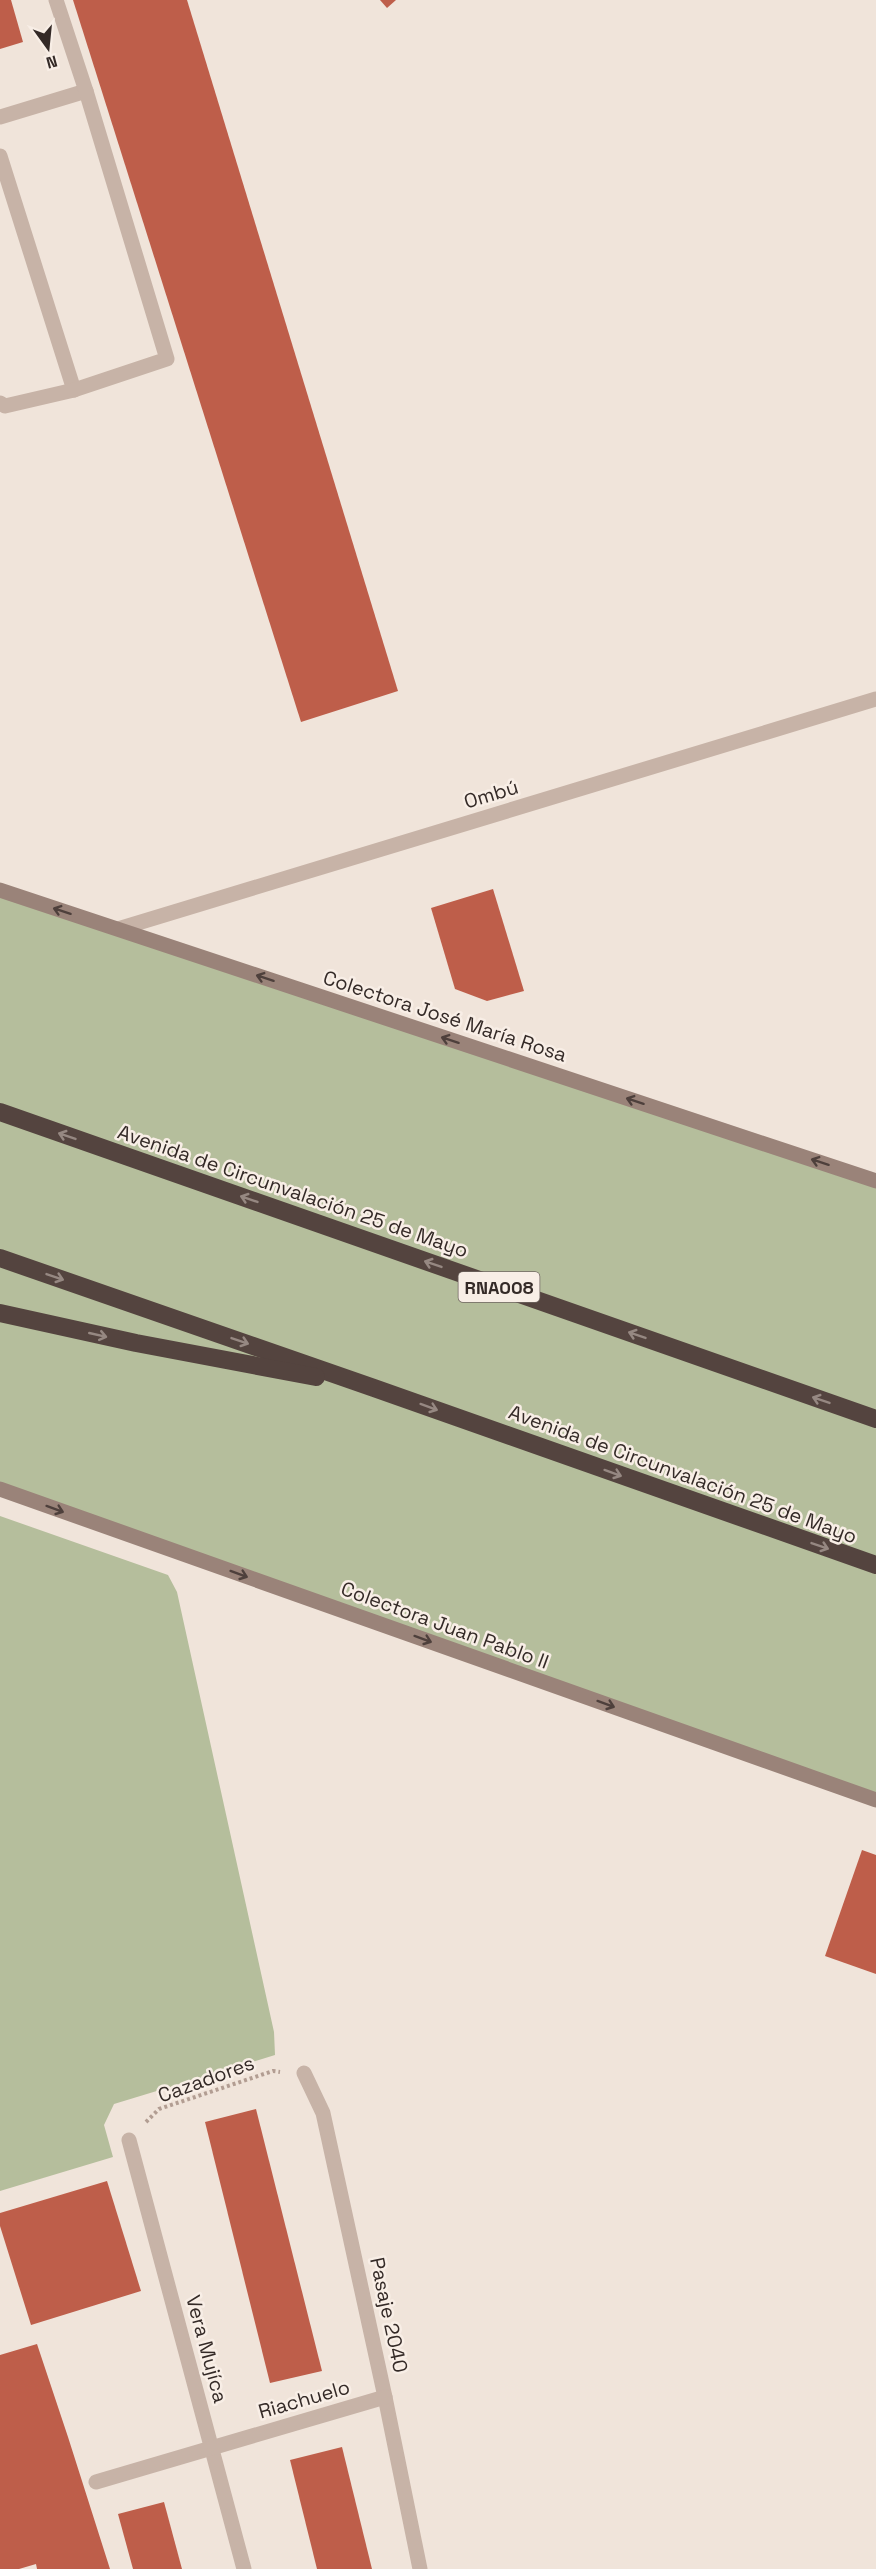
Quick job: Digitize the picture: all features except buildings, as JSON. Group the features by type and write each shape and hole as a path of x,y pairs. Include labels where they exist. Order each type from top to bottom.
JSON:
{"highway":[{"name":"Avenida de Circunvalación 25 de Mayo","path":"0,1112 876,1419"},
{"name":"Avenida de Circunvalación 25 de Mayo","path":"0,1258 876,1566"},
{"path":"0,1313 136,1343 374,1388"}],"main road":[{"name":"Colectora José María Rosa","path":"0,890 876,1181"},
{"name":"Colectora Juan Pablo II","path":"0,1489 876,1800"}],"street":[{"path":"0,404 5,406 74,390 167,359 56,0"},
{"path":"0,117 86,91"},
{"path":"0,156 74,390"},
{"name":"Ombú","path":"118,929 876,699"},
{"name":"Pasaje 2040","path":"304,2073 323,2113 420,2569"},
{"name":"Vera Mujíca","path":"129,2139 244,2569"},
{"name":"Riachuelo","path":"96,2482 385,2397"}],"path":[{"name":"Cazadores","path":"129,2139 159,2109 273,2071 304,2073"}],"green space":[{"path":"0,890 876,1181 876,1800 0,1489"},
{"path":"0,1516 168,1575 177,1592 274,2032 275,2055 114,2104 104,2125 113,2157 0,2191"}]}
